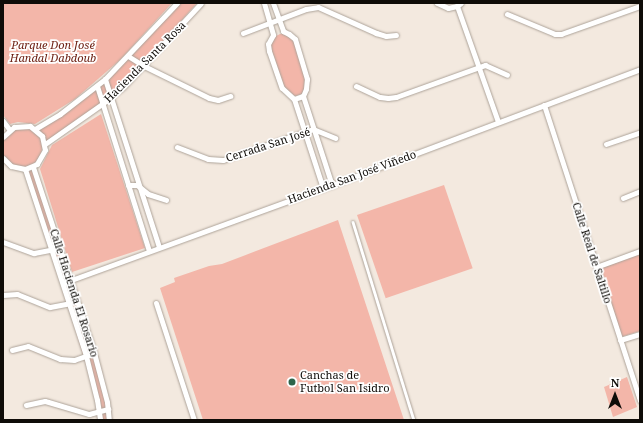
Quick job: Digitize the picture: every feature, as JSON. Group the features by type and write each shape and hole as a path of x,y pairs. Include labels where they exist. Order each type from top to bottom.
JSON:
{"street":[{"name":"Hacienda Santa Rosa","path":"35,129 60,114 105,79 177,3"},
{"name":"Hacienda Santa Rosa","path":"44,144 111,98 144,66 202,3"},
{"path":"264,3 273,35 268,44 268,51 282,88 294,99 323,188"},
{"path":"273,3 283,32"},
{"path":"437,3 448,8 459,5 478,67 498,122"},
{"path":"507,14 555,34 562,34 640,6"},
{"path":"243,34 306,9 318,7 376,33 386,36 396,35"},
{"path":"273,35 283,32 289,34 295,39 306,72 307,84 303,96 332,185"},
{"path":"128,56 144,66 213,100 223,100 230,96"},
{"path":"356,86 380,97 396,98 485,65 507,75"},
{"name":"Hacienda San José Viñedo","path":"63,283 332,185 640,69"},
{"path":"105,79 137,185 159,247"},
{"path":"97,86 149,251"},
{"path":"294,99 303,96"},
{"name":"Calle Real de Saltillo","path":"544,105 640,401"},
{"path":"3,121 9,129"},
{"path":"3,136 9,129 25,125 35,129 42,136 44,144 43,155 33,167 25,169 15,168 5,164 3,158"},
{"name":"Cerrada San José","path":"177,147 208,159 223,160 313,129 335,138"},
{"path":"606,144 640,132"},
{"name":"Calle Hacienda El Rosario","path":"33,167 94,353 108,409 109,420"},
{"name":"Calle Hacienda El Rosario","path":"25,169 70,303 86,356 100,412 100,420"},
{"path":"128,185 137,185 148,194 166,200"},
{"path":"623,198 640,192"},
{"path":"3,242 34,253 59,247"},
{"path":"596,267 640,250"},
{"path":"3,295 17,294 50,307 70,303"},
{"path":"156,303 194,420"},
{"path":"620,340 640,334"},
{"path":"12,350 28,346 67,360 77,360 94,353"},
{"path":"26,405 42,401 86,414 108,409"}],"lane":[{"path":"353,222 414,420"}],"green space":[{"name":"Parque Don José Handal Dabdoub","path":"3,3 172,3 121,59 75,99 35,124 18,122 10,124 3,115"},
{"path":"179,3 197,3 141,66 100,104 45,142 39,130 95,90"},
{"path":"280,34 293,39 305,72 304,89 302,94 296,96 290,94 283,87 269,51 269,43 274,37"},
{"path":"101,114 145,248 72,272 40,169 52,145"},
{"path":"22,127 36,133 42,147 36,161 22,167 8,161 2,147 8,133"},
{"path":"32,169 92,351 105,402 107,420 101,420 101,414 27,171"},
{"path":"444,185 473,268 386,298 357,215"},
{"path":"338,220 404,420 203,420 160,288 175,282 174,278 209,266 222,264"},
{"path":"640,254 640,331 621,337 598,269"},
{"path":"627,377 637,407 613,417 604,387"}],"place":[{"name":"Canchas de Futbol San Isidro","path":"292,382"}]}
